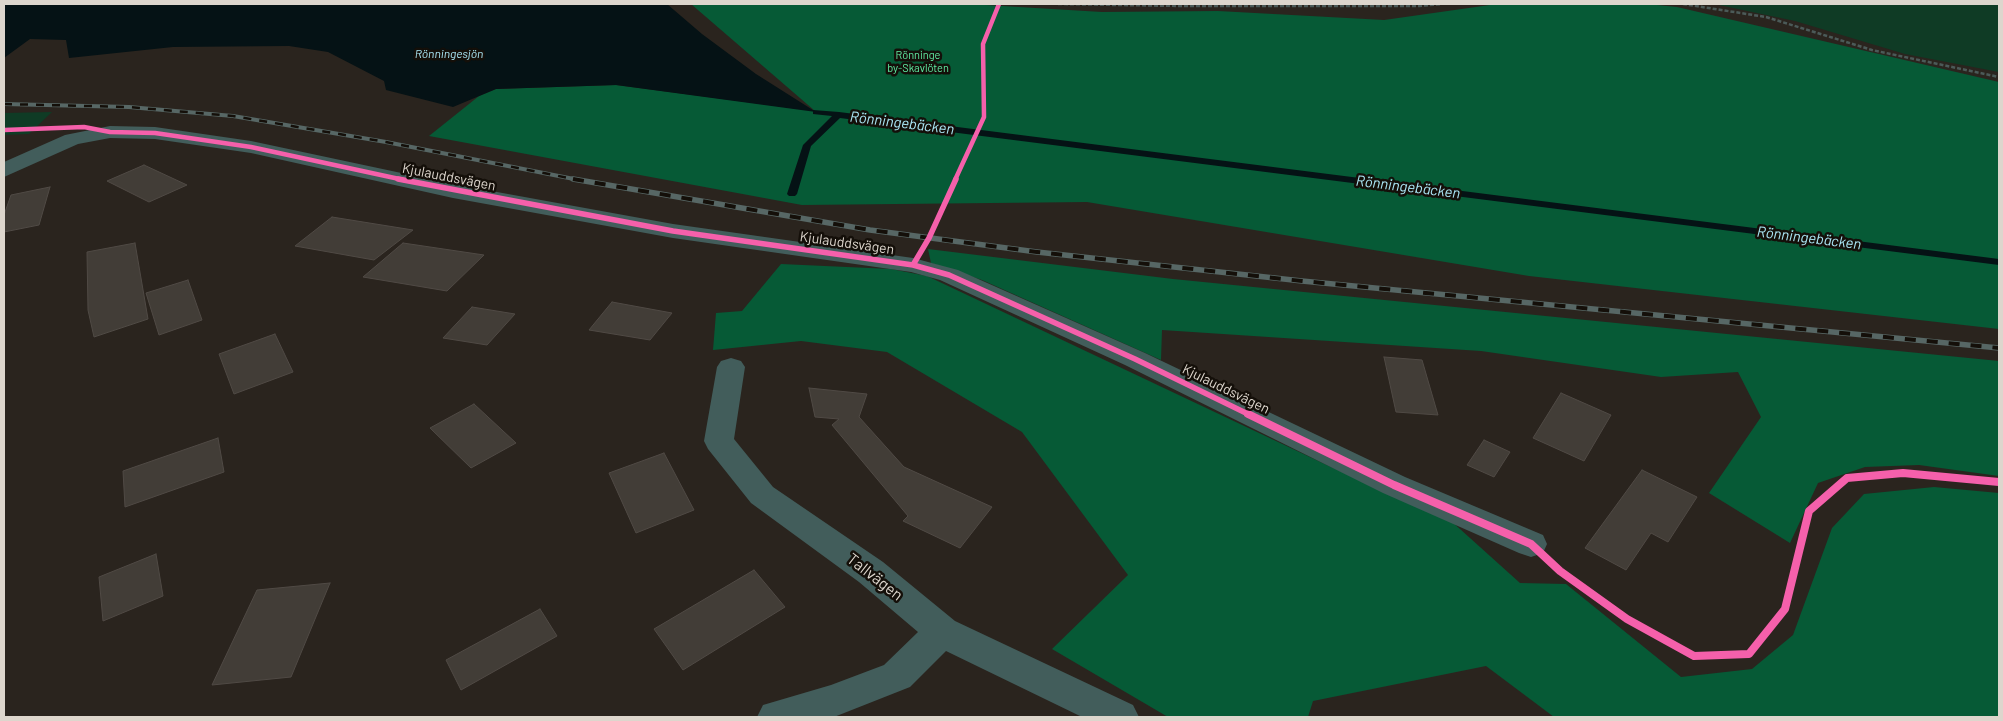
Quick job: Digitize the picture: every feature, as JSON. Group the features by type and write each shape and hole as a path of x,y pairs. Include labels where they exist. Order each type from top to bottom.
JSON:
{"street":[{"name":"Kjulauddsvägen","path":"4,170 72,139 110,132 155,133 251,148 453,191 672,231 913,266 950,275 1136,359 1394,485 1531,544"},
{"name":"Tallvägen","path":"731,367 719,441 762,495 872,572 942,632 1120,717"},
{"path":"776,717 833,701 897,676 942,632"}],"path":[{"path":"1058,4 1419,6 1442,4"},
{"path":"1683,4 1766,18 1872,50 1999,77"}],"green space":[{"name":"Rönninge by-Skavlöten","path":"691,4 969,4 1102,12 1218,11 1384,20 1497,4 1647,4 1677,7 1999,82 1999,329 1529,276 1087,202 802,205 429,136 479,96 496,89 616,85 815,111"},
{"path":"1714,4 1999,4 1999,72 1905,54 1795,21"},
{"path":"52,112 29,134 4,135 4,113"},
{"path":"928,249 1173,279 1999,361 1999,476 1919,465 1865,467 1818,483 1790,543 1709,493 1761,417 1738,372 1661,377 1481,351 1162,330 1161,360 982,280 931,263"},
{"path":"781,264 891,269 927,276 1331,467 1450,520 1520,583 1566,584 1681,677 1752,669 1793,635 1832,528 1864,494 1934,487 1999,493 1999,717 1554,717 1486,666 1313,701 1308,717 1168,717 1052,649 1128,575 1022,432 887,352 801,341 713,350 716,313 742,311"}],"water":[{"name":"Rönningesjön","path":"4,4 667,4 702,34 756,74 816,112 616,85 496,89 453,107 386,90 384,81 328,52 289,46 173,47 69,58 66,40 30,39 4,58"}],"building":[{"path":"144,165 187,185 149,202 107,181"},
{"path":"50,187 39,225 4,232 4,215 11,195"},
{"path":"332,217 413,230 374,260 295,246"},
{"path":"135,243 148,319 94,337 88,310 87,252"},
{"path":"403,243 484,255 447,291 363,277"},
{"path":"188,280 202,320 159,335 146,293"},
{"path":"612,302 672,313 650,340 589,330"},
{"path":"472,307 515,314 487,345 443,338"},
{"path":"275,334 293,372 234,394 219,354"},
{"path":"1384,357 1422,360 1438,415 1396,412"},
{"path":"809,388 867,394 859,417 904,467 992,507 960,548 903,521 908,516 832,425 839,419 815,417"},
{"path":"1561,393 1611,415 1584,461 1533,438"},
{"path":"474,404 516,443 471,468 430,428"},
{"path":"218,438 224,472 125,507 123,471"},
{"path":"1484,440 1510,452 1494,477 1467,465"},
{"path":"664,453 694,510 636,533 609,473"},
{"path":"1642,470 1697,497 1668,542 1651,533 1626,570 1585,548"},
{"path":"156,554 163,596 103,621 99,577"},
{"path":"754,570 785,607 683,670 654,629"},
{"path":"330,583 291,677 212,685 257,590"},
{"path":"540,609 557,636 461,690 446,660"}],"waterway":[{"name":"Rönningebäcken","path":"816,112 838,115"},
{"path":"792,194 807,145 838,115"},
{"name":"Rönningebäcken","path":"838,115 1999,262"}],"railway":[{"path":"4,104 129,107 233,116 386,142 579,180"},
{"path":"573,179 870,230 1037,252 1302,281 1999,348"}],"cycle path":[{"path":"913,265 929,238 984,117 983,44 999,4"},
{"path":"4,130 84,127 110,132 155,133 251,147 453,191 673,231 913,265 949,275 1135,359 1394,485 1531,544 1560,571 1627,619 1694,656 1749,654 1785,609 1809,511 1847,478 1903,473 1999,482"}]}
